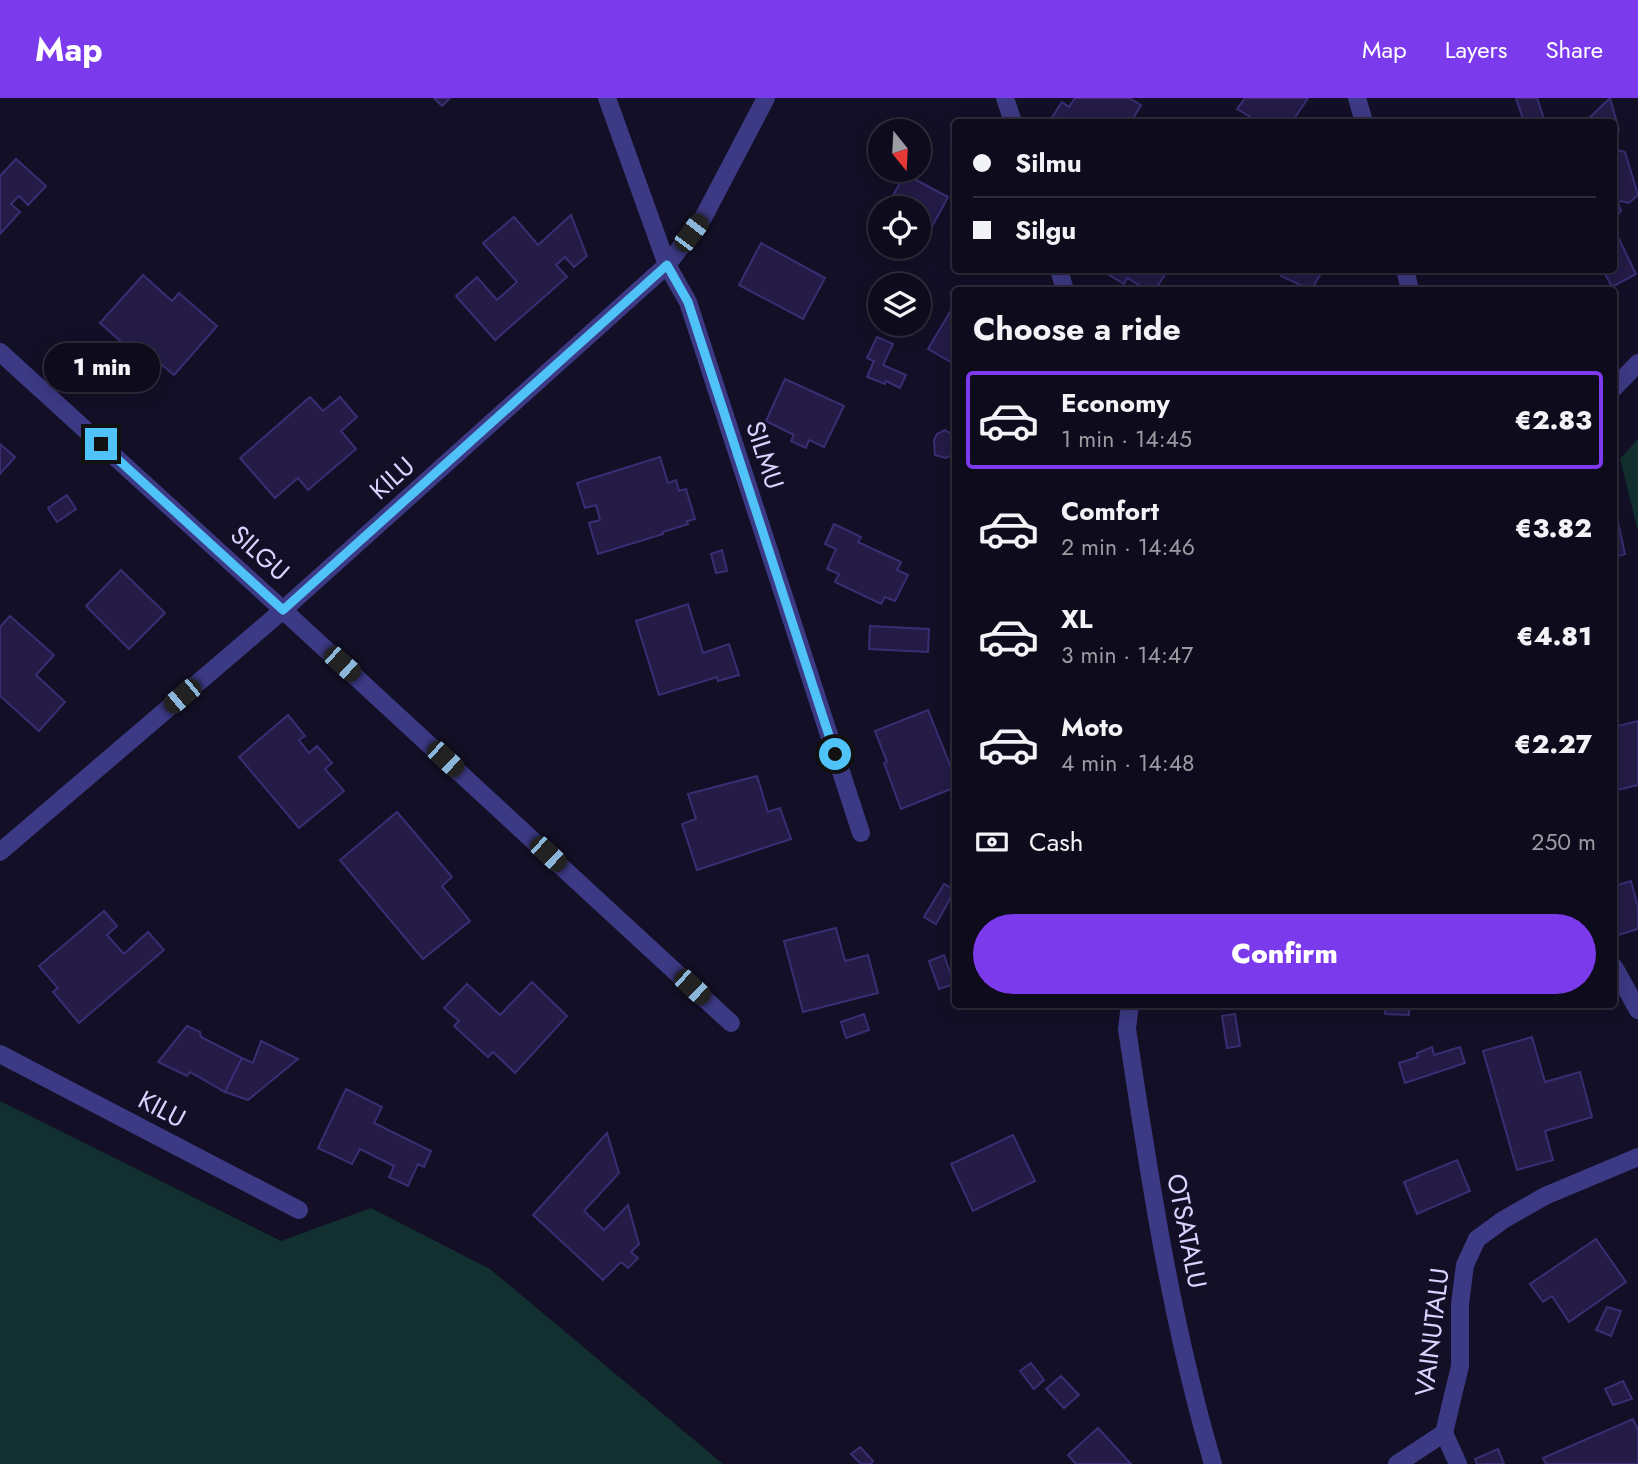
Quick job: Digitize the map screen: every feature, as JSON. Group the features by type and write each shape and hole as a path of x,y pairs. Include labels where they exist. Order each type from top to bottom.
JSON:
{"street":[{"name":"SILMU","path":"607,98 667,265 688,302 861,833"},
{"name":"KILU","path":"0,852 283,610 667,265 703,218 766,98"},
{"path":"1005,98 1012,119"},
{"path":"1357,98 1363,119"},
{"name":"SILGU","path":"0,352 730,1023"},
{"path":"1617,385 1638,363"},
{"path":"1617,972 1638,1010"},
{"name":"OTSATALU","path":"1130,1008 1128,1029 1152,1195 1194,1402 1213,1464"},
{"name":"KILU","path":"0,1054 299,1210"},
{"name":"VAINUTALU","path":"1397,1464 1444,1433 1460,1366 1460,1304 1465,1265 1477,1239 1503,1220 1545,1196 1638,1157"},
{"path":"1444,1433 1458,1464"}],"green space":[{"path":"1638,439 1638,531 1620,459"},
{"path":"0,1101 281,1241 371,1208 490,1269 723,1464 0,1464"}],"building":[{"path":"434,98 450,98 442,106"},
{"path":"1075,98 1129,98 1141,105 1133,119 1051,119 1062,102 1069,107"},
{"path":"1245,98 1308,98 1294,119 1254,119 1237,109"},
{"path":"1516,98 1537,98 1544,119 1523,119"},
{"path":"1610,98 1616,119 1588,119"},
{"path":"1617,150 1625,152 1638,195 1629,203 1618,202 1621,211 1617,216"},
{"path":"16,159 46,186 28,205 19,196 11,204 20,212 0,234 0,176"},
{"path":"901,182 920,182 948,197 931,229 931,196 893,196"},
{"path":"571,215 587,256 574,267 565,257 556,265 567,277 495,340 456,296 477,277 497,300 517,282 483,243 514,217 538,245"},
{"path":"1619,239 1636,274 1612,287 1605,273 1617,273"},
{"path":"761,243 825,278 803,319 739,285"},
{"path":"1106,273 1166,273 1157,287 1143,287 1127,278 1124,284"},
{"path":"1282,273 1321,273 1313,287 1305,287 1281,276"},
{"path":"143,275 172,301 179,293 217,326 174,375 140,346 134,353 100,323"},
{"path":"952,309 952,363 928,349"},
{"path":"877,337 893,344 883,365 906,375 900,388 886,381 885,384 867,377 874,361 867,358"},
{"path":"785,379 844,406 824,447 809,440 806,448 791,441 794,435 766,421"},
{"path":"310,397 323,411 340,397 357,417 341,431 356,449 308,490 298,478 275,498 240,458"},
{"path":"945,430 952,434 952,454 946,458 935,455 934,440 937,434"},
{"path":"0,444 15,457 0,474"},
{"path":"660,457 668,483 676,480 679,491 686,489 695,519 663,534 598,554 589,523 600,520 596,505 585,508 577,483"},
{"path":"67,495 76,509 57,522 48,508"},
{"path":"1617,518 1625,554 1617,556"},
{"path":"834,524 861,537 858,542 901,562 897,570 908,575 895,601 885,597 881,604 835,582 839,574 827,569 836,549 825,544"},
{"path":"722,550 727,571 716,573 711,554"},
{"path":"121,570 165,613 129,649 86,606"},
{"path":"688,604 703,653 729,644 739,675 718,681 717,677 659,695 636,621"},
{"path":"10,616 54,655 36,675 65,702 39,731 0,696 0,627"},
{"path":"870,626 929,629 928,652 869,649"},
{"path":"928,710 952,770 952,789 901,809 875,731"},
{"path":"288,715 305,736 299,740 309,753 317,746 332,763 325,769 344,791 299,828 239,757"},
{"path":"1638,721 1638,785 1617,790 1617,726"},
{"path":"757,776 768,812 780,808 791,839 697,870 682,824 696,819 688,794"},
{"path":"397,812 452,877 442,886 470,921 423,959 340,860"},
{"path":"1631,881 1638,907 1638,929 1618,935 1617,931 1617,885"},
{"path":"944,884 952,888 952,895 936,924 924,917"},
{"path":"104,911 117,926 107,935 124,954 148,932 164,950 79,1023 53,992 58,988 39,966"},
{"path":"836,928 845,961 868,955 878,993 803,1012 784,941"},
{"path":"944,955 952,985 939,989 929,961"},
{"path":"532,982 567,1016 515,1073 493,1052 488,1057 454,1026 459,1021 444,1008 467,984 500,1015"},
{"path":"1386,1008 1409,1008 1409,1015 1385,1014"},
{"path":"864,1014 869,1030 846,1038 841,1022"},
{"path":"1235,1014 1240,1046 1227,1048 1222,1016"},
{"path":"187,1026 200,1032 201,1037 242,1058 225,1092 190,1072 187,1076 158,1062"},
{"path":"1532,1037 1545,1082 1580,1072 1592,1117 1545,1131 1553,1160 1517,1170 1483,1051"},
{"path":"261,1041 298,1059 248,1100 225,1092 242,1058 253,1063"},
{"path":"1432,1047 1434,1055 1460,1047 1465,1063 1405,1083 1399,1063 1418,1057 1417,1053"},
{"path":"346,1089 382,1107 374,1123 431,1151 424,1167 418,1164 408,1186 389,1177 394,1166 360,1149 352,1164 318,1148"},
{"path":"607,1133 619,1173 584,1211 604,1230 628,1205 639,1244 631,1252 638,1258 628,1268 621,1262 603,1280 533,1215"},
{"path":"1013,1135 1035,1181 973,1211 951,1164"},
{"path":"1457,1160 1470,1191 1417,1214 1404,1182"},
{"path":"1596,1239 1626,1282 1569,1322 1552,1296 1543,1302 1530,1284"},
{"path":"1607,1307 1621,1311 1611,1336 1596,1330"},
{"path":"1031,1363 1044,1380 1034,1389 1020,1371"},
{"path":"1061,1376 1079,1395 1064,1408 1046,1389"},
{"path":"1623,1381 1632,1399 1613,1405 1605,1389"},
{"path":"1633,1419 1638,1430 1638,1464 1546,1464 1543,1458"},
{"path":"1098,1428 1131,1464 1076,1464 1068,1455"},
{"path":"860,1447 873,1461 871,1464 861,1464 851,1454"},
{"path":"1498,1449 1504,1464 1477,1464 1475,1459"}],"route":[{"path":"101,444 283,610 667,265 688,302 835,754"}]}
